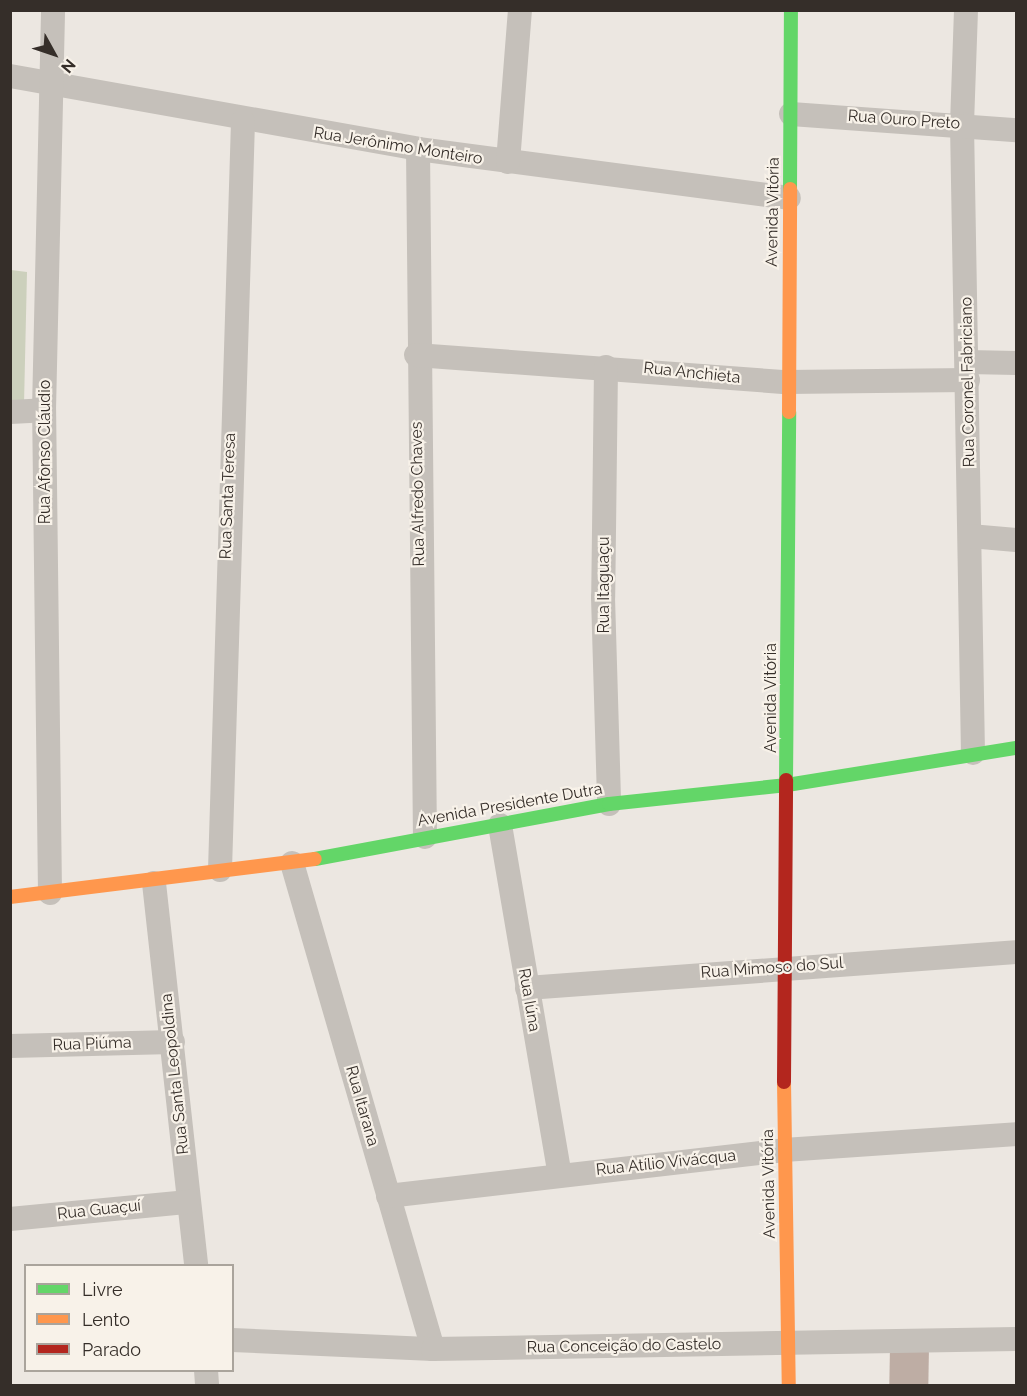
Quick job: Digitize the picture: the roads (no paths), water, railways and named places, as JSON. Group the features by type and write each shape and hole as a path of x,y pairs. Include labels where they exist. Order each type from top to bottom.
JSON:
{"street":[{"name":"Rua Afonso Cláudio","path":"50,893 44,410 53,10"},
{"path":"508,162 520,10"},
{"name":"Avenida Vitória","path":"789,1386 784,1150 788,965 786,382 791,10"},
{"name":"Rua Coronel Fabriciano","path":"966,10 962,124 974,753"},
{"name":"Rua Jerônimo Monteiro","path":"10,76 52,80 243,121 418,150 789,198"},
{"name":"Rua Ouro Preto","path":"791,114 962,124 1017,130"},
{"name":"Rua Santa Teresa","path":"220,870 243,121"},
{"name":"Rua Alfredo Chaves","path":"418,150 416,355 425,837"},
{"name":"Rua Anchieta","path":"416,355 606,367 786,382 968,371 1017,363"},
{"name":"Rua Itaguaçu","path":"606,367 603,597 609,804"},
{"path":"10,412 44,410"},
{"path":"970,536 1017,540"},
{"name":"Avenida Presidente Dutra","path":"10,897 154,883 220,870 292,863 609,804 787,785 974,753 1017,748"},
{"name":"Rua Iúna","path":"500,825 560,1175"},
{"name":"Rua Itarana","path":"292,863 433,1349"},
{"name":"Rua Santa Leopoldina","path":"154,883 196,1264"},
{"name":"Rua Mimoso do Sul","path":"527,988 788,965 1017,952"},
{"name":"Rua Piúma","path":"10,1046 173,1042"},
{"name":"Rua Atílio Vivácqua","path":"388,1196 784,1150 1017,1134"},
{"name":"Rua Guaçuí","path":"10,1219 188,1202"},
{"name":"Rua Conceição do Castelo","path":"234,1340 433,1349 1017,1339"}]}
